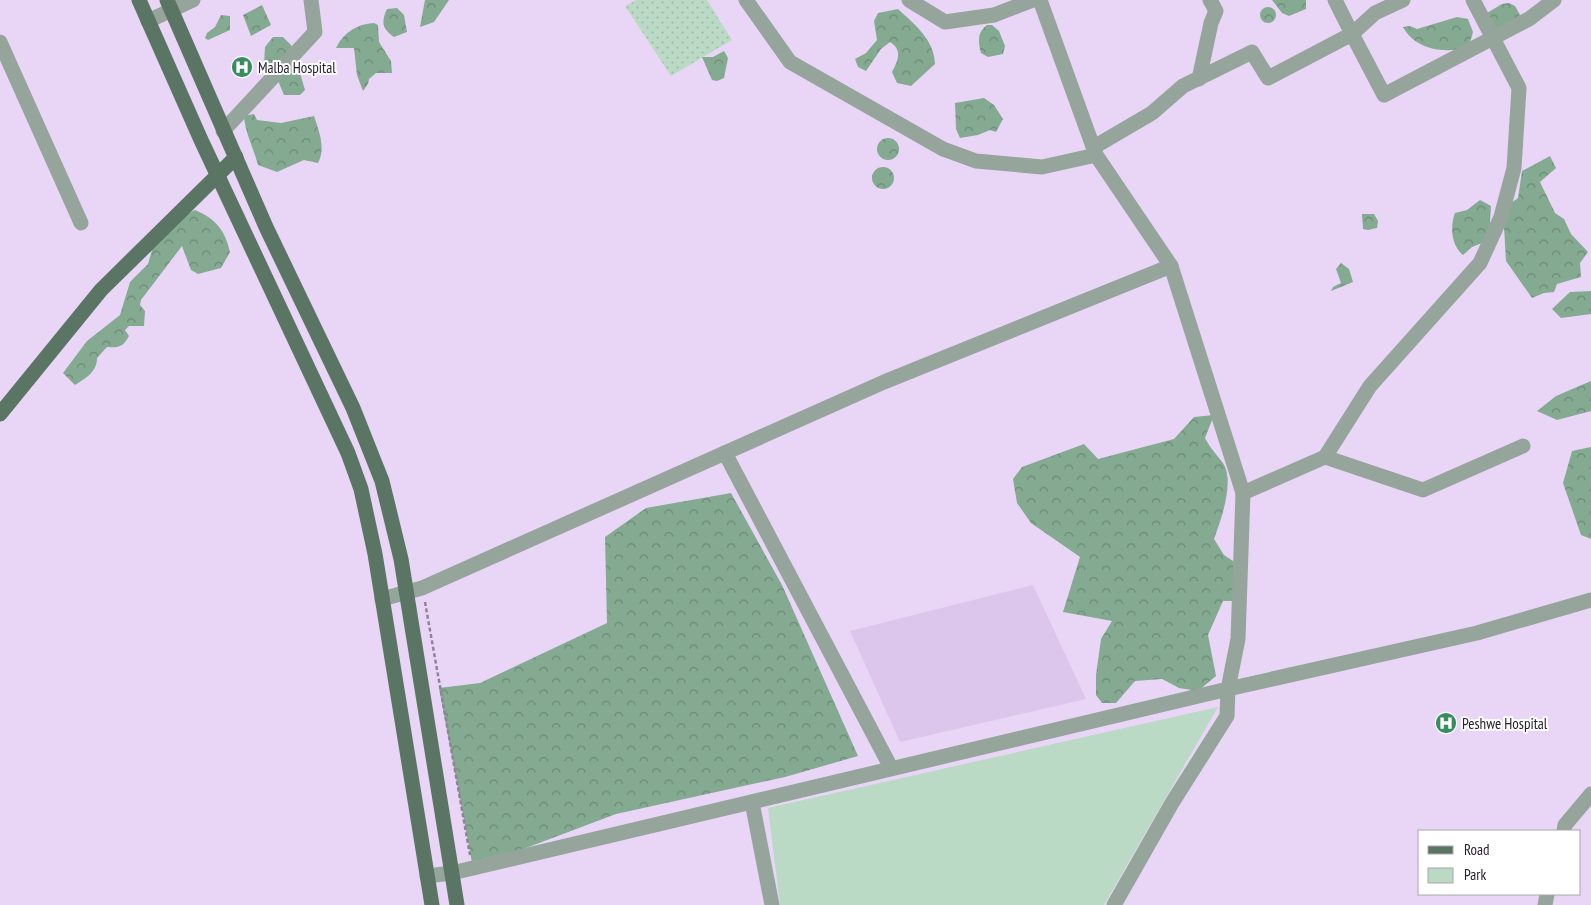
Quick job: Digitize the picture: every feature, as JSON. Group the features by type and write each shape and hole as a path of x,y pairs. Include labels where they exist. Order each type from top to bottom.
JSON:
{"main road":[{"path":"139,0 218,175 348,453 361,489 382,599 432,905"},
{"path":"170,5 266,228 353,408 382,481 401,558 457,905"},
{"path":"0,414 101,290 236,157"},
{"path":"361,489 382,481"}],"street":[{"path":"148,21 170,5 193,0"},
{"path":"223,131 315,32 311,0"},
{"path":"746,0 790,62 943,149 976,161 1042,167 1095,151 1152,113 1183,86 1252,52 1268,78 1352,34 1374,13 1403,0"},
{"path":"909,0 945,22 994,15 1033,0"},
{"path":"1040,0 1095,151 1171,266 1243,493 1238,640 1228,689 1227,716 1172,804 1114,905"},
{"path":"1199,79 1211,23 1216,11 1210,0"},
{"path":"1335,0 1384,95 1529,19 1554,0"},
{"path":"1243,493 1325,457 1370,386 1480,263 1501,217 1514,168 1519,88 1474,0"},
{"path":"0,42 81,223"},
{"path":"382,599 422,588 884,382 1171,266"},
{"path":"1325,457 1422,490 1522,446"},
{"path":"725,453 888,762"},
{"path":"427,876 452,873 1228,689 1477,633 1591,600"},
{"path":"1564,830 1565,825 1591,794"},
{"path":"752,802 772,905"}],"path":[{"path":"422,588 473,868"}],"shaded area":[{"path":"1033,585 1086,699 900,742 850,631"}],"green space":[{"path":"425,0 449,0 434,22 420,27"},
{"path":"636,0 707,0 732,40 671,76 625,6"},
{"path":"1272,0 1306,0 1306,9 1289,16 1282,13"},
{"path":"1509,3 1515,6 1520,15 1497,33 1487,13 1502,4"},
{"path":"262,5 271,25 251,36 243,15"},
{"path":"1268,7 1274,9 1276,15 1274,21 1268,23 1262,21 1260,15 1262,9"},
{"path":"397,8 404,15 407,32 394,37 387,31 383,21 387,9"},
{"path":"898,9 922,33 934,55 935,64 911,86 897,83 892,72 898,52 890,42 881,49 866,71 858,67 855,59 866,53 877,40 874,21 878,13"},
{"path":"221,15 230,16 230,30 208,40 205,38 207,33 215,27"},
{"path":"1457,17 1468,19 1473,32 1469,46 1460,49 1432,49 1415,41 1403,27 1410,26 1417,29"},
{"path":"374,23 378,25 379,42 391,61 392,73 376,73 369,79 363,91 357,75 354,48 336,48 347,33 362,25"},
{"path":"987,25 992,25 999,31 1005,46 1003,54 988,57 981,53 979,38 981,31"},
{"path":"273,37 283,37 291,45 292,55 275,66 264,64 265,47"},
{"path":"724,51 728,58 724,78 717,81 712,80 702,57 713,57"},
{"path":"293,62 300,73 305,90 300,95 284,95 276,76"},
{"path":"984,98 994,105 1003,119 996,132 990,130 978,135 960,138 956,129 955,103"},
{"path":"254,114 257,120 281,123 314,116 322,145 318,163 304,160 277,172 258,165 246,129 244,116"},
{"path":"888,138 896,141 899,149 896,157 888,160 880,157 877,149 880,141"},
{"path":"1550,156 1556,168 1540,182 1555,213 1564,219 1571,234 1588,252 1580,263 1581,277 1557,284 1554,292 1544,293 1532,298 1506,261 1503,209 1518,198 1522,171"},
{"path":"883,167 891,170 894,178 891,186 883,189 875,186 872,178 875,170"},
{"path":"1480,200 1491,206 1489,237 1487,241 1472,247 1463,255 1454,241 1452,224 1455,213 1467,210"},
{"path":"195,210 214,221 225,237 230,252 221,268 198,274 191,270 182,246 141,300 140,305 145,311 144,326 129,326 125,330 129,336 123,345 107,347 97,358 93,371 75,385 63,373 87,341 120,315 130,282 148,264 154,243 174,220"},
{"path":"1362,214 1374,214 1378,221 1377,228 1363,229"},
{"path":"1341,263 1349,269 1353,282 1331,291 1333,287 1341,283 1336,269"},
{"path":"1591,291 1591,314 1561,318 1552,309 1570,292"},
{"path":"1591,381 1591,411 1557,420 1537,411 1556,396"},
{"path":"1214,415 1205,438 1223,463 1228,480 1226,501 1214,539 1224,555 1233,561 1235,577 1233,601 1223,601 1208,635 1216,676 1198,691 1179,688 1162,679 1135,681 1116,703 1102,703 1096,695 1096,675 1101,639 1112,621 1063,612 1080,557 1031,523 1017,503 1013,479 1022,467 1084,444 1098,459 1174,439 1194,417"},
{"path":"1591,447 1591,539 1581,535 1563,483 1572,451"},
{"path":"731,493 782,585 858,756 785,777 616,814 473,868 439,688 480,683 607,623 605,537 646,508"},
{"path":"1218,707 1104,905 780,905 768,808"}],"place":[{"name":"Malba Hospital","path":"242,67"},
{"name":"Peshwe Hospital","path":"1446,723"}]}
